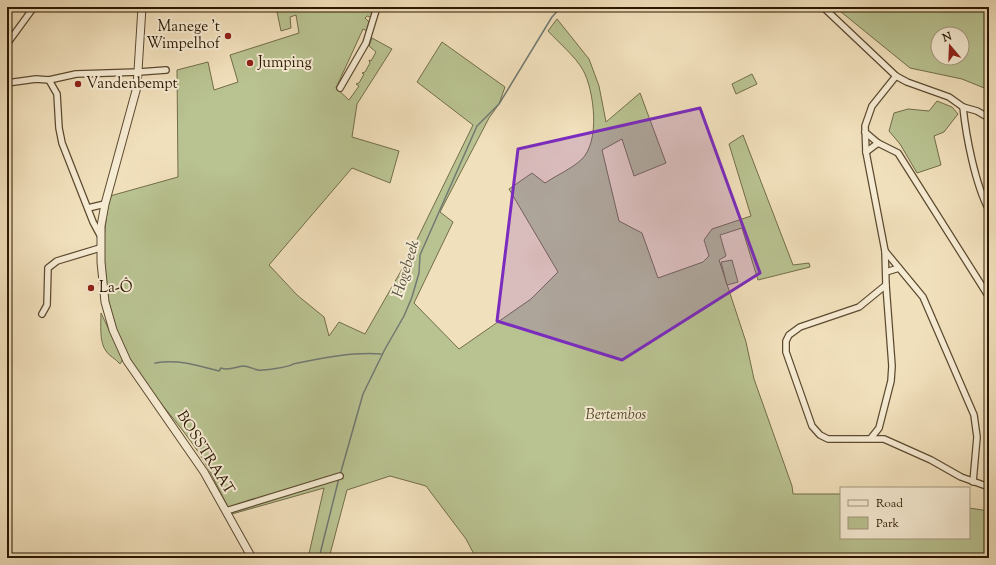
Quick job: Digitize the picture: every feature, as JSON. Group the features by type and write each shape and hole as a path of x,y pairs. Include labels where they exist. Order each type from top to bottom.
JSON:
{"street":[{"path":"7,44 34,7"},
{"name":"BOSSTRAAT","path":"142,7 139,72 132,108 105,204 100,235 105,302 108,317 118,343 130,365 204,472 252,558"},
{"path":"340,88 366,43 377,7"},
{"path":"823,7 896,76 907,82 949,97 963,107 976,111 989,118"},
{"path":"7,83 36,79 49,80 76,74 166,70"},
{"path":"871,438 879,428 891,381 892,366 885,251 866,152 865,132 867,118 872,106 896,76"},
{"path":"49,80 57,94 59,128 62,143 100,235"},
{"path":"963,107 964,121 980,189 989,210"},
{"path":"865,132 878,143 898,154 989,297"},
{"path":"866,152 878,143"},
{"path":"88,208 105,204"},
{"path":"42,314 46,305 48,268 57,261 100,248"},
{"path":"885,251 926,304 974,415 977,437 973,482"},
{"path":"886,272 899,268"},
{"path":"886,285 859,307 800,327 789,335 785,346 812,426 817,433 828,439 884,439 973,482 989,487"},
{"path":"879,428 884,439"},
{"path":"226,511 340,476"}],"highlighted area":[{"path":"700,108 760,273 622,360 497,321 518,149"}],"green space":[{"name":"Bertembos","path":"276,7 294,7 295,10 308,7 373,7 371,17 367,16 365,18 369,22 367,31 363,29 336,88 349,100 359,86 356,84 359,83 364,74 362,73 365,72 370,63 369,60 371,61 376,52 369,46 372,38 392,49 357,104 352,137 399,151 390,183 352,168 269,265 297,295 324,317 329,336 339,322 365,334 405,264 473,125 417,82 442,42 505,87 499,104 489,118 440,212 453,222 414,303 459,349 531,299 558,272 509,189 532,173 545,183 581,160 587,152 591,141 594,116 587,79 580,65 548,31 557,19 589,59 599,86 606,122 640,93 666,163 634,176 622,139 602,150 619,221 642,233 658,278 703,262 709,256 704,240 712,229 751,216 729,144 743,135 793,265 809,263 810,267 758,280 742,228 720,235 726,256 719,260 746,342 754,379 792,486 793,494 840,494 840,539 970,539 970,508 989,511 989,558 476,558 466,539 426,486 390,476 347,490 329,558 308,558 324,488 232,514 198,451 146,384 132,363 122,343 114,323 105,282 104,240 106,218 110,196 178,177 177,70 208,62 214,90 238,82 230,55 299,33 296,15 290,17 291,28 281,31"},
{"path":"835,7 989,7 989,90 962,79 910,68"},
{"path":"752,74 757,84 736,94 732,84"},
{"path":"937,101 952,107 958,114 944,132 934,136 941,165 917,173 900,144 889,131 894,113 908,109 929,111"},
{"path":"732,260 738,282 727,285 721,262"},
{"path":"101,313 123,359 120,364 106,351 102,343"}],"waterway":[{"name":"Hogebeek","path":"340,475 363,394 385,349 404,316 412,297 419,273 420,255 477,126 499,104 552,17 561,7"},
{"path":"155,363 180,362 219,371 221,368 229,369 243,366 261,370 337,356 381,354"},
{"name":"Hogebeek","path":"319,558 339,478"}],"place":[{"name":"Manege 't Wimpelhof","path":"228,36"},
{"name":"Jumping","path":"250,63"},
{"name":"Vandenbempt","path":"78,84"},
{"name":"La-Ô","path":"91,288"}]}
